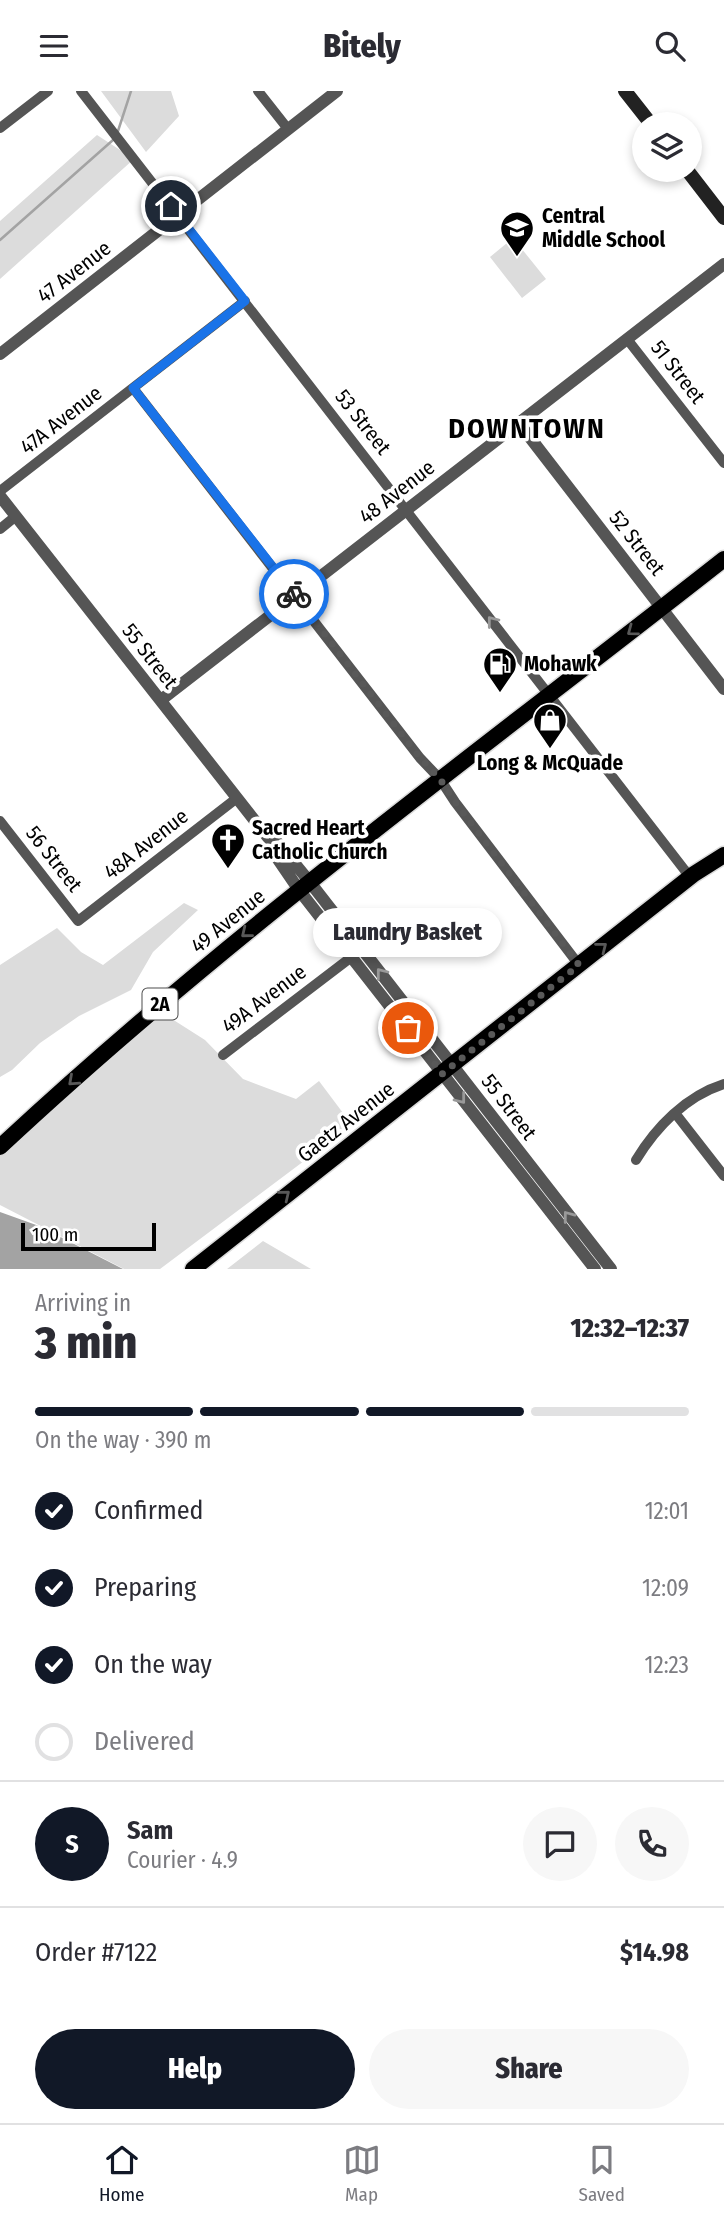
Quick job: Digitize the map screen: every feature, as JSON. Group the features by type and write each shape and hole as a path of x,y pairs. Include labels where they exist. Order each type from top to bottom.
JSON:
{"main road":[{"path":"625,91 642,112"},
{"path":"696,182 724,218"},
{"name":"49 Avenue","path":"0,1147 140,1021 304,886 724,559"},
{"name":"Gaetz Avenue","path":"193,1269 691,877 724,855"}],"street":[{"path":"0,128 48,91"},
{"name":"53 Street","path":"81,91 691,877"},
{"path":"258,91 288,129"},
{"name":"47 Avenue","path":"0,354 337,91"},
{"name":"48 Avenue","path":"160,699 724,264"},
{"name":"47A Avenue","path":"0,493 245,301"},
{"name":"51 Street","path":"627,339 724,463"},
{"path":"133,388 420,758 440,779 579,965"},
{"name":"52 Street","path":"518,422 724,689"},
{"name":"55 Street","path":"0,493 270,840 278,843 304,886 448,1070 611,1269"},
{"path":"0,529 16,516"},
{"name":"48A Avenue","path":"78,921 237,798"},
{"name":"56 Street","path":"0,821 78,921"},
{"name":"49A Avenue","path":"223,1055 357,953"},
{"name":"55 Street","path":"448,1070 596,1269"},
{"path":"636,1160 649,1139 675,1113 694,1097 724,1084"},
{"path":"675,1113 724,1176"}],"shaded area":[{"path":"101,91 171,91 179,116 146,152"},
{"path":"97,135 134,159 0,279 0,221"},
{"path":"513,238 546,279 522,298 490,257"},
{"path":"184,903 198,910 153,952 131,990 79,1016 40,1043 12,1070 0,1077 0,965 57,928 81,952 103,965"},
{"path":"161,1012 205,1040 243,1079 296,1099 319,1081 352,1125 160,1269 124,1269 0,1205 0,1155"},
{"path":"0,1212 39,1226 123,1269 0,1269"},
{"path":"263,1241 311,1269 227,1269"}],"waterway":[{"path":"118,131 131,91"},
{"path":"0,240 113,140"}],"way so far":[{"path":"294,594 420,758 440,779 579,965 442,1074 408,1028"}],"place":[{"name":"Central Middle School","path":"517,258"},
{"name":"Mohawk","path":"500,694"},
{"name":"Long & McQuade","path":"550,750"},
{"name":"Sacred Heart Catholic Church","path":"228,870"},
{"name":"Laundry Basket","path":"408,1028"}],"district":[{"name":"DOWNTOWN","path":"527,428"}],"route":[{"path":"171,206 245,301 133,388 294,594"}]}
